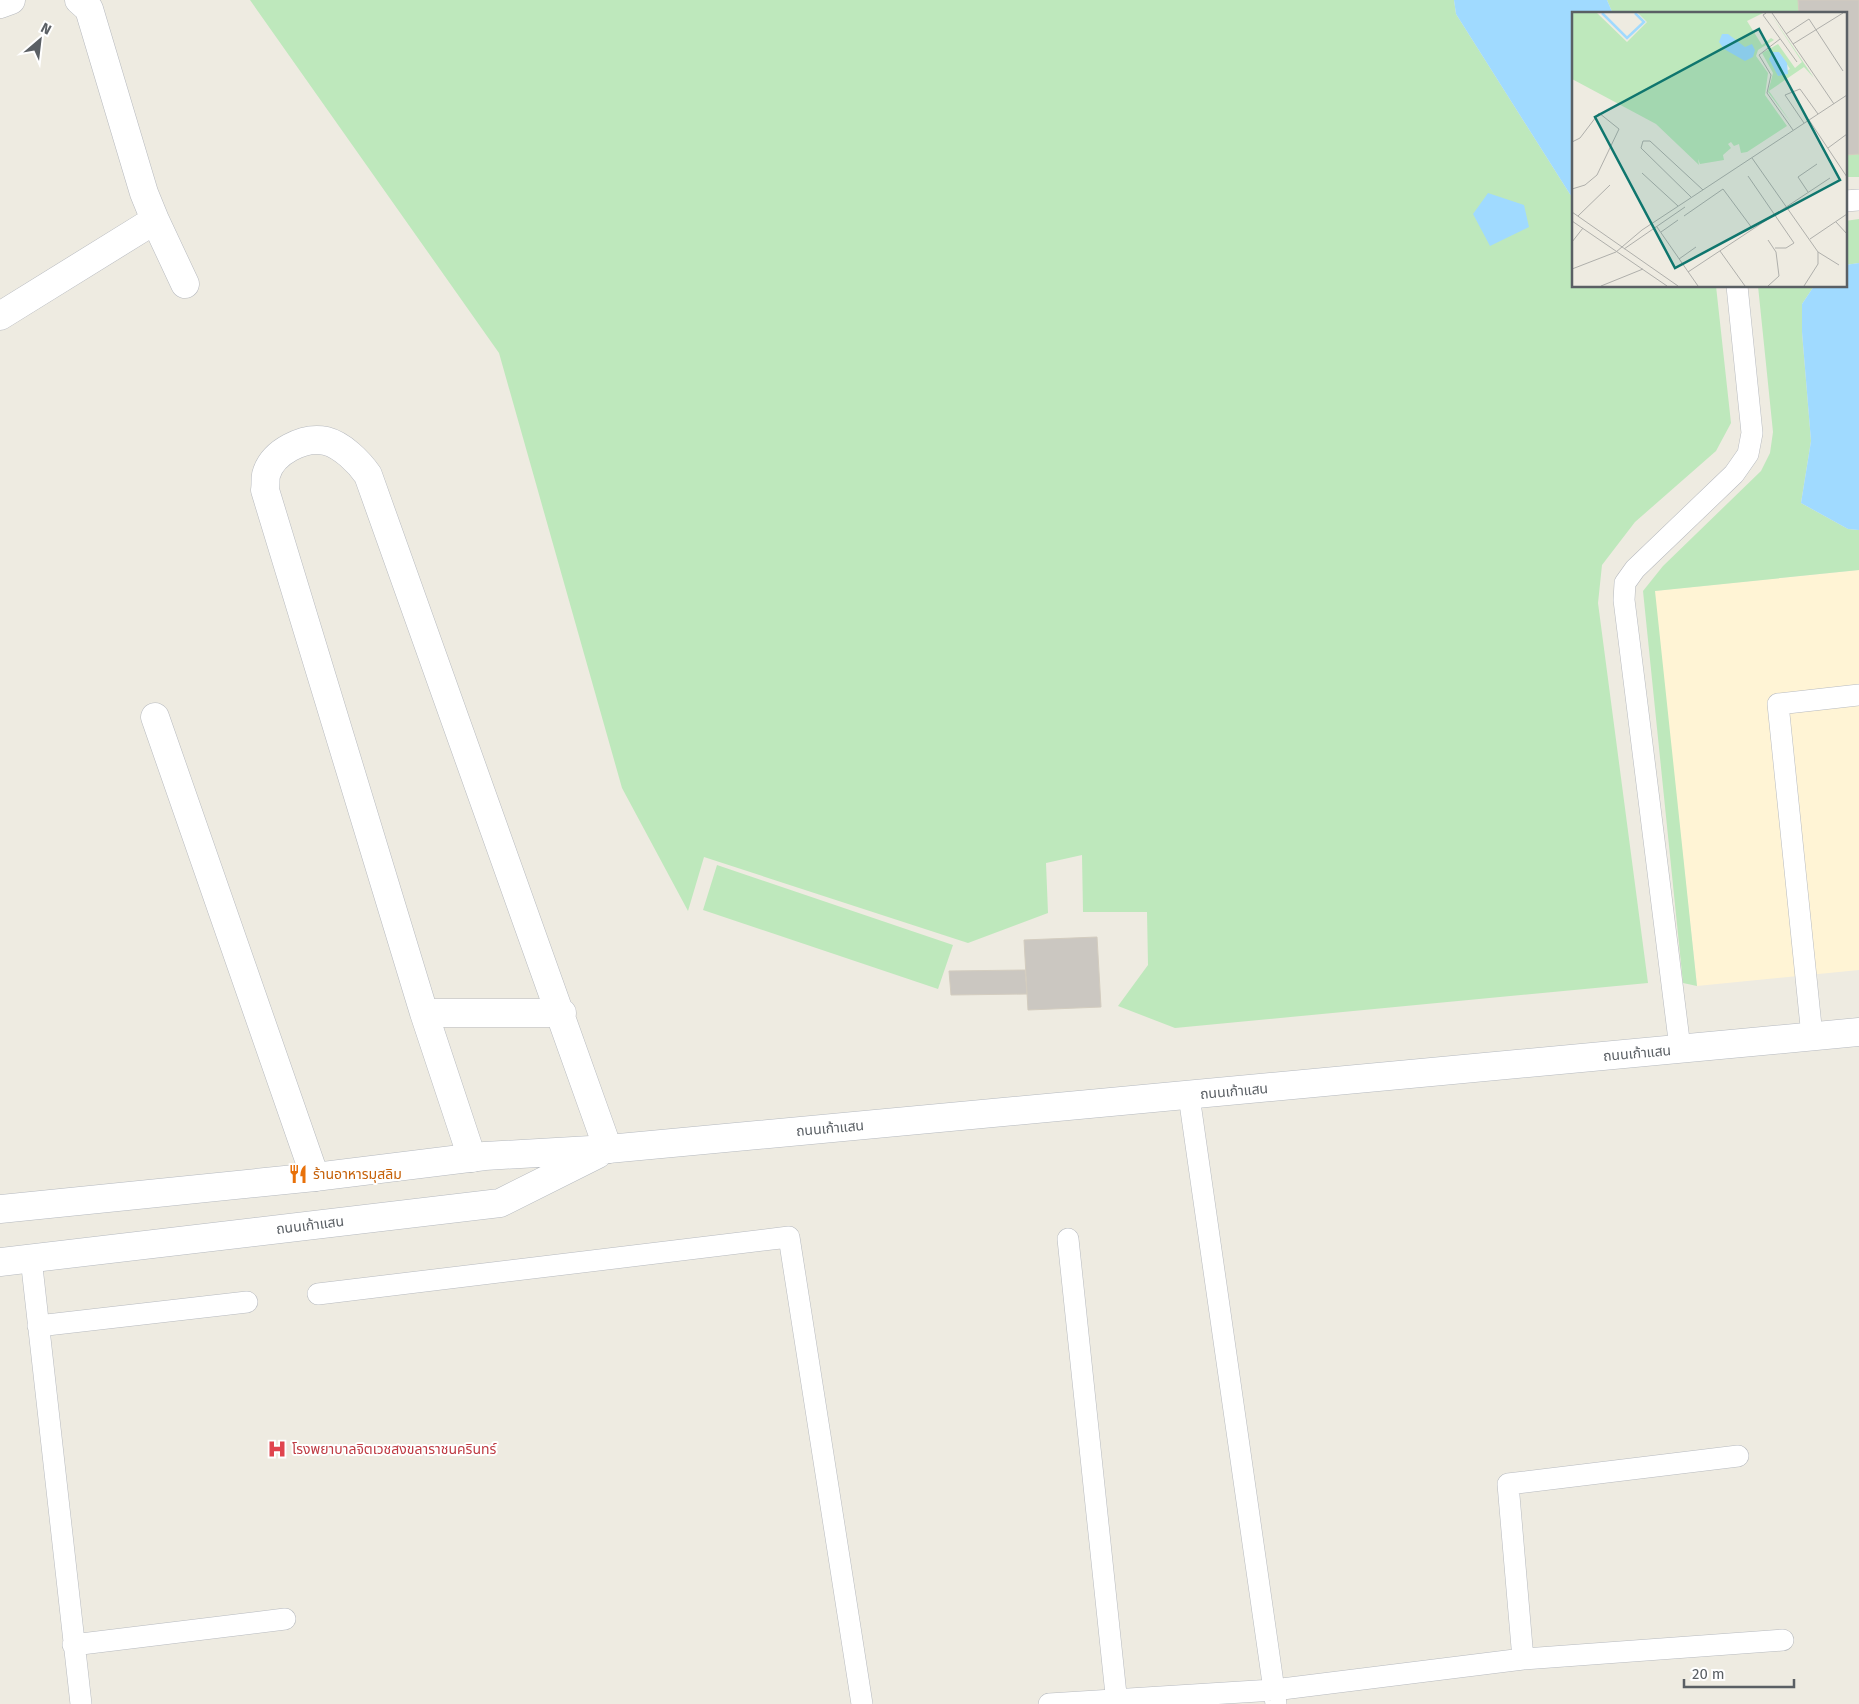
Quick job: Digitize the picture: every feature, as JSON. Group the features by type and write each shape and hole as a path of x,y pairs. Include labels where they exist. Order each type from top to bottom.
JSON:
{"street":[{"path":"0,4 11,0"},
{"path":"79,0 89,9 144,193 185,284"},
{"path":"0,316 155,220"},
{"path":"472,1158 424,1013 265,490 266,474 281,453 311,440 327,441 360,463 368,474 562,1013 608,1149"},
{"path":"155,717 314,1177"},
{"path":"424,1013 562,1013"},
{"name":"ถนนเก้าแสน","path":"0,1209 314,1177 472,1158 608,1149 1859,1032"},
{"name":"ถนนเก้าแสน","path":"0,1262 500,1202 608,1149"}],"lane":[{"path":"1846,201 1859,200"},
{"path":"1680,1048 1624,600 1625,583 1635,568 1734,474 1748,454 1752,433 1738,288"},
{"path":"1812,1036 1778,704 1859,695"},
{"path":"1189,1096 1275,1697"},
{"path":"318,1294 789,1237 862,1704"},
{"path":"1068,1239 1117,1701"},
{"path":"31,1258 81,1704"},
{"path":"38,1326 247,1302"},
{"path":"1523,1658 1508,1484 1738,1456"},
{"path":"73,1645 284,1619"},
{"path":"1049,1704 1275,1697 1523,1658 1783,1640"}],"shaded area":[{"path":"1859,570 1859,970 1697,986 1654,591"}],"green space":[{"path":"250,0 1454,0 1456,14 1572,197 1572,288 1716,288 1731,423 1716,451 1635,522 1602,565 1598,603 1648,983 1175,1028 1118,1006 1148,965 1147,912 1083,912 1082,855 1046,863 1048,913 968,943 704,857 688,911 622,788 499,353"},
{"path":"1607,0 1798,0 1799,12 1612,12"},
{"path":"1859,154 1859,177 1846,177 1846,155"},
{"path":"1859,219 1859,263 1846,265 1846,221"},
{"path":"1758,288 1813,288 1802,304 1802,332 1811,441 1801,503 1848,529 1859,530 1859,570 1655,591 1697,986 1683,983 1643,591 1663,566 1761,471 1770,453 1773,432"},
{"path":"717,865 953,945 938,989 703,910"}],"water":[{"path":"1454,0 1607,0 1612,12 1572,12 1572,197 1456,14"},
{"path":"1488,193 1524,205 1529,227 1490,246 1473,214"},
{"path":"1859,263 1859,530 1848,529 1801,503 1811,441 1802,332 1802,304 1813,288 1846,288 1846,265"}],"building":[{"path":"1798,0 1859,0 1859,154 1846,155 1846,12 1799,12"},
{"path":"1097,937 1101,1007 1028,1010 1024,940"},
{"path":"1025,970 1027,994 951,995 949,971"}],"place":[{"name":"ร้านอาหารมุสลิม","path":"298,1174"},
{"name":"โรงพยาบาลจิตเวชสงขลาราชนครินทร์","path":"277,1449"}]}
